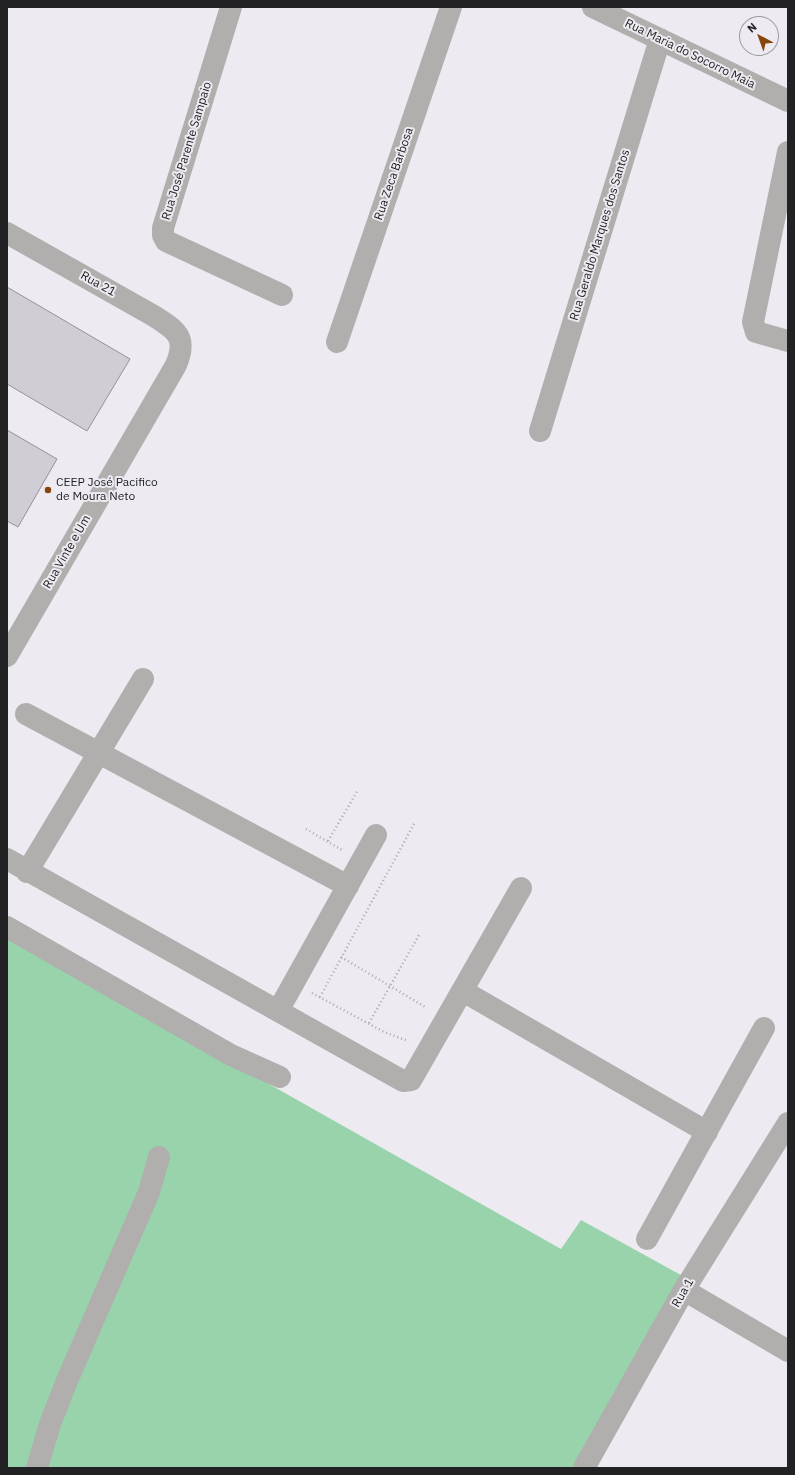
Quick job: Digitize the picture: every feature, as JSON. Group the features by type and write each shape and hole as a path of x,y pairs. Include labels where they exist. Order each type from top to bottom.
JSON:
{"street":[{"name":"Rua José Parente Sampaio","path":"231,7 163,228 163,235 166,241 282,295"},
{"name":"Rua Zeca Barbosa","path":"337,342 451,7"},
{"name":"Rua Maria do Socorro Maia","path":"593,7 788,101"},
{"name":"Rua Geraldo Marques dos Santos","path":"540,431 660,39"},
{"path":"788,152 786,174 753,322 756,332 788,341"},
{"name":"Rua 21","path":"7,233 170,326 180,337 182,343"},
{"name":"Rua Vinte e Um","path":"7,656 176,365 181,354 182,343"},
{"path":"27,872 143,679"},
{"path":"26,714 348,886"},
{"path":"278,1011 376,835"},
{"path":"7,859 27,872 403,1081 411,1080 521,888"},
{"path":"7,927 230,1055 280,1077"},
{"path":"463,991 707,1132"},
{"path":"647,1239 764,1028"},
{"name":"Rua 1","path":"584,1468 684,1290 788,1123"},
{"path":"37,1468 50,1424 149,1192 159,1157"},
{"path":"684,1290 788,1351"}],"path":[{"path":"328,842 358,790"},
{"path":"320,997 415,822"},
{"path":"369,1023 419,935"},
{"path":"341,957 447,1019"},
{"path":"294,983 369,1023 410,1042"}],"green space":[{"path":"7,936 561,1249 581,1220 690,1280 584,1468 7,1468"}],"building":[{"path":"7,287 130,359 87,431 7,384"},
{"path":"7,430 57,459 18,527 7,521"}],"place":[{"name":"CEEP José Pacifico de Moura Neto","path":"48,490"}]}
